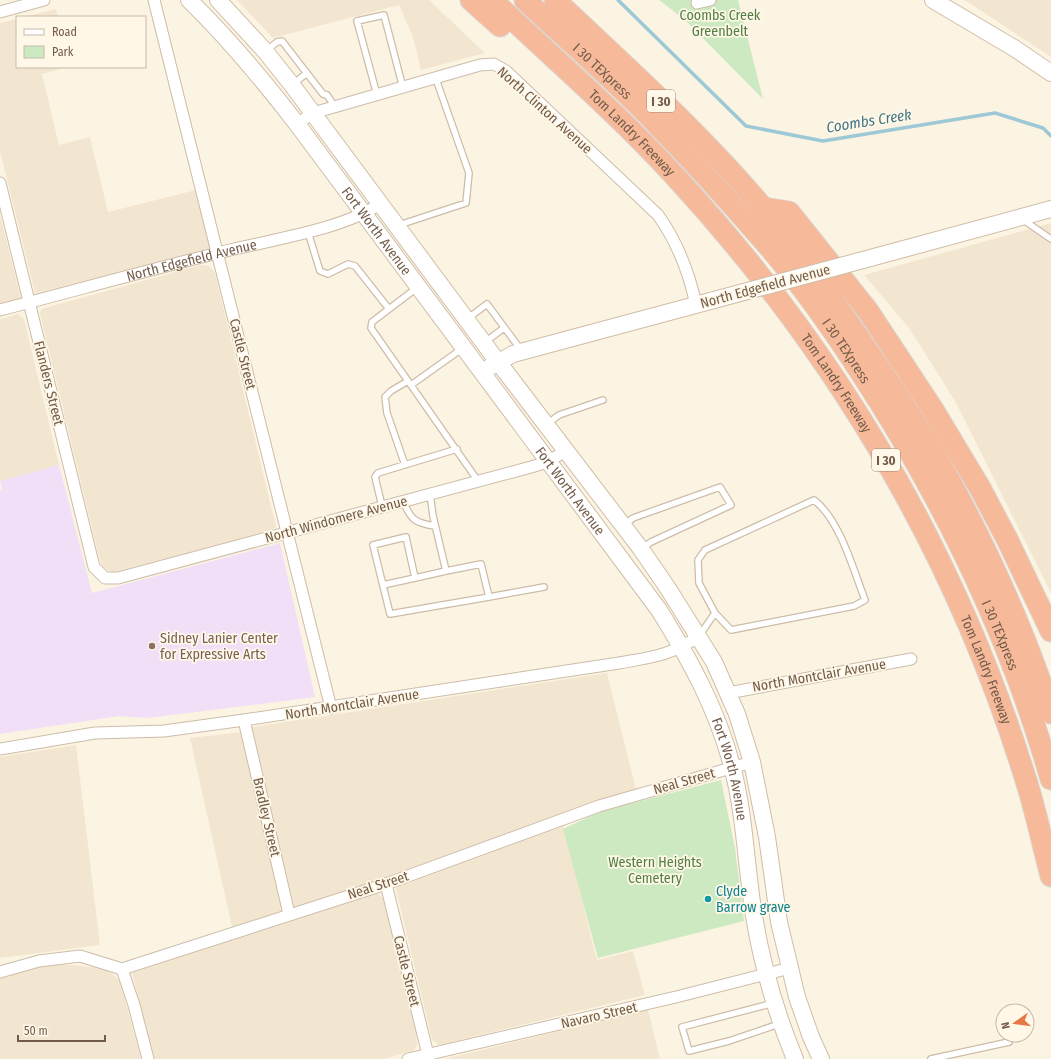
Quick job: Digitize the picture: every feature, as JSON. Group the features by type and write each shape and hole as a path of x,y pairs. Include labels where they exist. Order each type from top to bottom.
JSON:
{"highway":[{"path":"471,0 604,126 646,146"},
{"name":"Tom Landry Freeway","path":"492,0 646,146 716,223 796,322 864,422 900,483 933,547 982,656 1025,775 1051,876"},
{"name":"I 30 TEXpress","path":"525,0 650,117 707,177 772,250 815,305 858,367 903,440 941,508 973,573 1001,635 1024,695 1051,779"},
{"name":"I 30","path":"555,0 711,151 763,208 830,295 905,406 939,462 970,520 1024,639 1051,713"},
{"path":"763,208 789,212 868,311 932,408 980,488 1008,539 1051,631"}],"main road":[{"name":"Fort Worth Avenue","path":"189,0 223,33 297,124 624,562 659,610 682,648 708,699 722,731 740,806 754,916 766,974 795,1059"},
{"name":"Fort Worth Avenue","path":"218,0 265,51 292,85 498,362 640,549 699,636 728,693 752,762 767,837 779,922 797,997 811,1037 821,1059"},
{"path":"933,0 1014,48 1051,73"},
{"name":"North Edgefield Avenue","path":"482,373 498,362 522,352 1051,209"},
{"path":"624,562 640,549"}],"street":[{"path":"0,12 44,0"},
{"name":"Castle Street","path":"154,0 331,708"},
{"path":"697,3 710,0"},
{"name":"North Clinton Avenue","path":"297,124 313,113 480,66 494,64 506,71 658,215 670,231 681,253 692,283 696,305"},
{"name":"Flanders Street","path":"0,184 94,567 105,578"},
{"name":"North Edgefield Avenue","path":"0,310 218,252 308,231 364,215 380,204"},
{"name":"North Windomere Avenue","path":"105,578 118,578 548,462 565,451"},
{"name":"North Montclair Avenue","path":"0,749 95,733 164,731 331,708 618,663 668,654 682,648 699,636"},
{"name":"North Montclair Avenue","path":"728,693 911,659"},
{"name":"Bradley Street","path":"244,720 289,914"},
{"name":"Neal Street","path":"122,969 386,884 599,806 752,762"},
{"name":"Castle Street","path":"386,884 429,1057"},
{"path":"0,972 39,961 80,956 122,969 134,1006 148,1059"},
{"name":"Navaro Street","path":"408,1059 429,1057 790,968"}],"lane":[{"path":"376,95 357,21 384,15 403,88"},
{"path":"265,51 277,42 282,41 322,94 327,95 335,107"},
{"path":"292,85 307,73"},
{"path":"397,226 466,203 469,173 436,79"},
{"path":"1020,218 1051,239"},
{"path":"308,231 320,271 328,274 348,264 355,266 389,309"},
{"path":"418,287 372,322 372,328 478,481"},
{"path":"467,320 487,304 522,352"},
{"path":"484,343 504,328"},
{"path":"405,465 387,413 385,397 391,391 410,383 464,348"},
{"path":"546,425 559,415 603,400"},
{"path":"382,506 375,477 378,473 457,449"},
{"path":"622,527 633,518 720,487 731,505 651,542 640,549"},
{"path":"430,494 435,526 446,571"},
{"path":"814,500 823,507 839,536 865,600 854,606 731,630 716,613 699,583 698,560 705,550 814,500"},
{"path":"403,501 409,515 418,524 435,526"},
{"path":"415,578 406,538 373,545 390,614 544,587"},
{"path":"383,585 481,564 489,597"},
{"path":"699,636 716,613"},
{"path":"775,1002 682,1027 688,1051 729,1041 782,1023"},
{"path":"931,1059 1004,1043"}],"shaded area":[{"path":"237,0 429,0 485,53 421,70 413,37 399,5 273,38"},
{"path":"964,0 1051,0 1051,57 974,6"},
{"path":"56,9 58,16 27,16"},
{"path":"16,19 16,68 64,68 42,74 59,145 90,137 108,212 196,190 211,250 35,293 0,151 0,23"},
{"path":"0,215 21,298 0,303"},
{"path":"1051,223 1051,593 955,401 909,328 864,275"},
{"path":"201,265 209,266 215,273 276,527 266,533 113,572 103,567 100,561 40,314 41,309"},
{"path":"18,314 24,319 59,465 0,481 0,319"},
{"name":"Sidney Lanier Center for Expressive Arts","path":"59,465 92,593 280,543 315,697 147,718 119,716 0,734 0,491 2,490 0,481"},
{"path":"607,673 637,793 572,810 364,886 294,907 252,727"},
{"path":"242,732 284,911 232,927 190,738"},
{"path":"76,745 100,945 0,958 0,757"},
{"path":"563,824 597,960 633,951 645,995 439,1045 432,1040 395,885"},
{"path":"370,894 378,894 385,900 416,1031 417,1045 414,1050 384,1059 154,1059 132,973"},
{"path":"62,964 101,968 109,971 120,981 141,1059 0,1059 0,978 26,968"},
{"path":"648,1009 660,1059 445,1059"}],"green space":[{"name":"Coombs Creek Greenbelt","path":"659,0 738,0 763,99 685,20"},
{"name":"Western Heights Cemetery","path":"721,780 735,848 744,921 598,958 563,829 599,812"}],"waterway":[{"name":"Coombs Creek","path":"618,0 746,126 823,141 995,113 1043,128 1051,136"}],"place":[{"name":"Sidney Lanier Center for Expressive Arts","path":"152,646"},
{"name":"Clyde Barrow grave","path":"708,899"}]}
